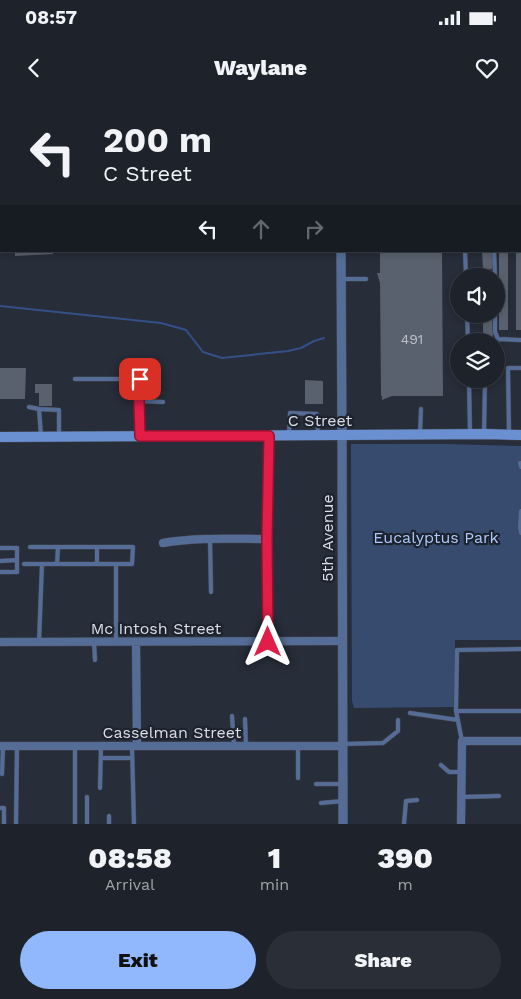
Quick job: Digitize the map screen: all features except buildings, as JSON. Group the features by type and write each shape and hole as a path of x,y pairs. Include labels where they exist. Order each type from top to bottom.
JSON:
{"main road":[{"name":"C Street","path":"0,437 521,435"}],"street":[{"name":"5th Avenue","path":"341,252 343,824"},
{"path":"268,642 267,538 269,436"},
{"path":"163,543 210,539 267,538"},
{"name":"Mc Intosh Street","path":"0,642 342,641"},
{"path":"134,745 136,642"},
{"path":"461,824 462,741 521,741"},
{"name":"Casselman Street","path":"2,746 344,745"}],"lane":[{"path":"465,252 466,268"},
{"path":"494,252 495,268"},
{"path":"341,279 366,279"},
{"path":"505,340 521,340"},
{"path":"509,435 508,368 521,368"},
{"path":"75,379 140,379 140,436"},
{"path":"469,388 470,434"},
{"path":"484,434 485,388"},
{"path":"139,401 163,402"},
{"path":"29,407 58,410 60,436"},
{"path":"39,409 41,437"},
{"path":"420,434 421,409"},
{"path":"289,436 290,414 317,414 318,436"},
{"path":"521,511 521,533"},
{"path":"210,539 211,592"},
{"path":"24,564 132,564 133,547 30,547"},
{"path":"58,547 58,564"},
{"path":"97,547 97,564"},
{"path":"0,548 17,548 17,572 0,572"},
{"path":"0,561 17,560"},
{"path":"39,642 42,564"},
{"path":"116,564 116,642"},
{"path":"94,642 95,660"},
{"path":"462,741 456,711 457,650 521,649"},
{"path":"456,711 521,711"},
{"path":"410,713 458,720"},
{"path":"232,716 234,746"},
{"path":"245,719 246,746"},
{"path":"344,745 383,743 398,731 398,720"},
{"path":"134,745 132,758 134,824"},
{"path":"2,746 2,774"},
{"path":"16,824 17,746"},
{"path":"75,746 75,824"},
{"path":"100,788 101,746"},
{"path":"298,746 298,778"},
{"path":"101,758 132,758"},
{"path":"441,764 450,772 461,772"},
{"path":"316,784 343,784"},
{"path":"461,797 499,796"},
{"path":"87,797 87,824"},
{"path":"404,824 406,801 417,800"},
{"path":"321,803 343,801"},
{"path":"0,808 4,808 4,824"},
{"path":"109,816 109,824"}],"green space":[{"name":"Eucalyptus Park","path":"351,444 521,446 521,640 455,640 455,707 354,708 352,701"}],"waterway":[{"path":"0,306 161,323 186,330 203,352 222,358 288,351 301,348 324,338"}],"route":[{"path":"140,379 140,436 269,436 267,538 268,642"}]}
